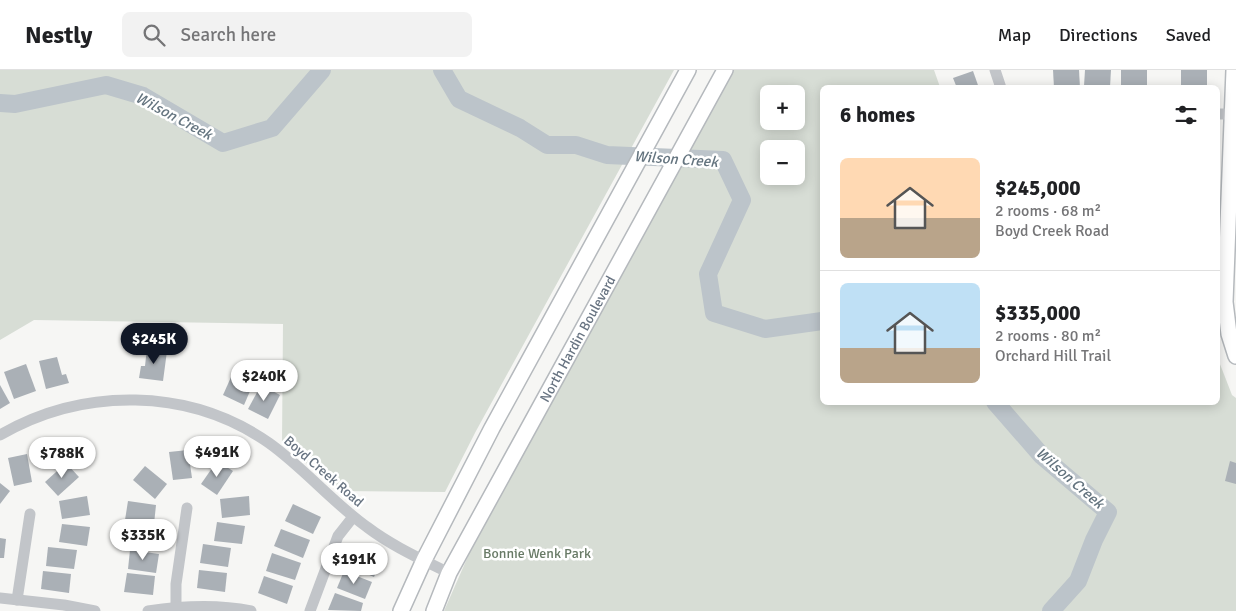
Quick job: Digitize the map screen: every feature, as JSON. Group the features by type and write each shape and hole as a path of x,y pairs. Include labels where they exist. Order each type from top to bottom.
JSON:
{"main road":[{"path":"401,611 424,560 492,428 688,70"},
{"name":"North Hardin Boulevard","path":"434,611 450,573 518,446 725,70"},
{"path":"1234,70 1225,114 1225,302 1229,334 1236,356"}],"street":[{"path":"995,70 1000,85"},
{"name":"Boyd Creek Road","path":"0,435 40,416 90,402 141,400 191,407 224,418 268,443 295,464 353,516 393,545 450,573"},
{"path":"176,608 176,584 187,508"},
{"path":"17,600 30,514"},
{"path":"310,611 338,536 353,516"},
{"path":"0,598 64,605 95,611"},
{"path":"148,611 211,606 251,611"}],"green space":[{"path":"0,70 674,70 476,431 445,492 339,491 282,442 283,324 34,320 0,340"},
{"name":"Bonnie Wenk Park","path":"734,70 934,70 939,85 820,85 820,405 1220,405 1220,364 1232,395 1236,398 1236,611 444,611 469,554"}],"building":[{"path":"1053,70 1079,70 1080,85 1054,85"},
{"path":"1085,70 1111,70 1110,85 1084,85"},
{"path":"1121,70 1147,70 1147,85 1121,85"},
{"path":"1181,70 1207,70 1207,85 1181,85"},
{"path":"973,71 978,85 956,85 953,78"},
{"path":"147,348 167,351 163,381 139,378 141,366 145,366"},
{"path":"57,357 62,375 66,374 69,383 46,389 39,361"},
{"path":"26,364 36,391 14,399 4,372"},
{"path":"236,366 257,375 244,405 223,395"},
{"path":"0,385 10,403 0,409"},
{"path":"261,385 280,395 268,419 248,409"},
{"path":"188,450 192,478 173,480 169,452"},
{"path":"27,454 32,482 14,486 8,458"},
{"path":"217,461 233,471 217,495 201,484"},
{"path":"1230,461 1236,463 1236,484 1225,481"},
{"path":"66,463 79,477 58,496 45,482"},
{"path":"145,466 167,484 155,499 133,480"},
{"path":"0,483 10,491 0,504"},
{"path":"87,496 90,515 62,519 59,501"},
{"path":"249,496 250,515 222,518 220,499"},
{"path":"128,501 156,505 154,524 125,520"},
{"path":"293,504 321,517 313,534 285,521"},
{"path":"217,522 245,526 242,544 214,541"},
{"path":"62,524 90,527 87,546 59,542"},
{"path":"132,527 160,530 158,549 130,545"},
{"path":"281,529 310,540 303,558 274,546"},
{"path":"0,538 6,539 4,558 0,558"},
{"path":"203,544 231,548 228,567 200,563"},
{"path":"48,547 77,550 74,569 46,566"},
{"path":"353,548 381,560 374,577 346,565"},
{"path":"130,550 159,554 156,573 128,569"},
{"path":"272,553 301,563 295,580 266,571"},
{"path":"199,570 227,573 225,592 197,588"},
{"path":"43,571 71,574 69,593 41,589"},
{"path":"344,571 372,582 365,599 337,588"},
{"path":"127,573 155,576 153,595 124,592"},
{"path":"264,576 293,586 287,604 258,593"},
{"path":"335,593 363,603 361,611 328,610"}],"waterway":[{"name":"Wilson Creek","path":"0,103 15,104 106,85 143,96 223,143 272,128 322,70"},
{"name":"Wilson Creek","path":"442,70 459,99 520,128 547,145 576,145 607,155 723,160 742,200 708,274 714,313 765,329 820,321"},
{"name":"Wilson Creek","path":"998,405 1042,456 1108,512 1094,540 1078,581 1051,611"}]}
